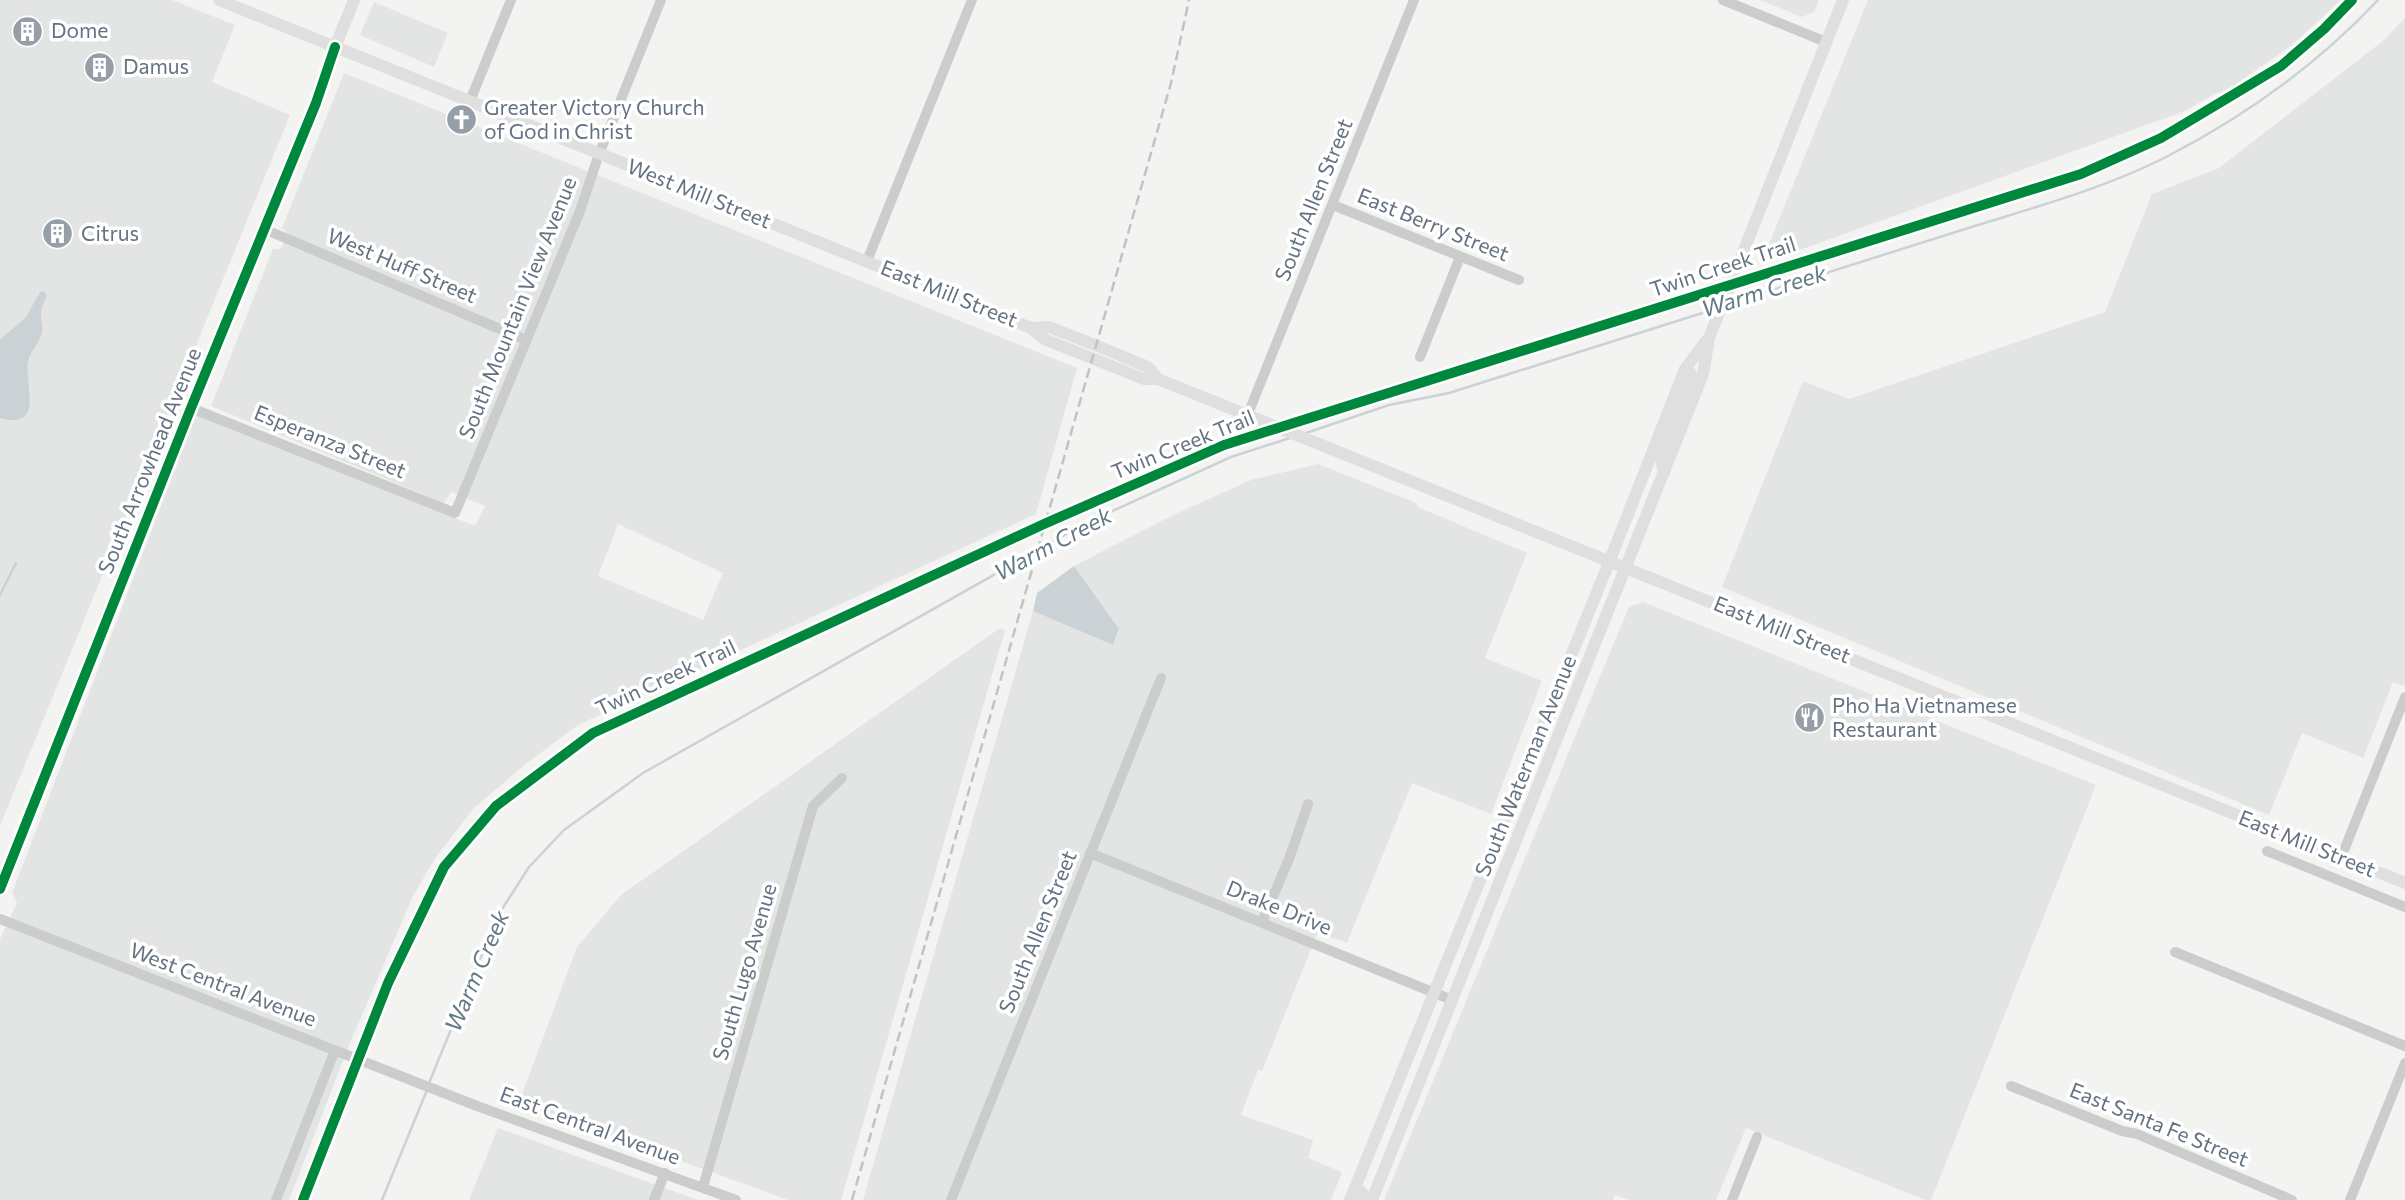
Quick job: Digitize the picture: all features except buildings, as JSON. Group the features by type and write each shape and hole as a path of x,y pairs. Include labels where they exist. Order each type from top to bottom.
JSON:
{"main road":[{"name":"West Mill Street","path":"219,0 867,261"},
{"name":"South Arrowhead Avenue","path":"335,47 354,0"},
{"name":"South Waterman Avenue","path":"1372,1200 1703,374 1709,338 1843,0"},
{"name":"East Mill Street","path":"867,261 1031,328 1049,327 1084,341 1148,368 1158,379 2405,883"},
{"name":"South Waterman Avenue","path":"1350,1200 1685,369 1709,338"},
{"path":"1664,473 1660,455 1692,376 1689,370 1685,369"},
{"path":"1356,1187 1363,1194 1361,1200"}],"street":[{"path":"470,101 511,0"},
{"name":"South Mountain View Avenue","path":"455,513 580,211 599,154 661,0"},
{"path":"867,261 972,0"},
{"name":"South Allen Street","path":"1248,414 1414,0"},
{"path":"1723,0 1826,42"},
{"name":"South Arrowhead Avenue","path":"0,889 191,408 316,103 335,47"},
{"name":"East Berry Street","path":"1333,205 1519,280"},
{"name":"West Huff Street","path":"264,229 526,340"},
{"path":"1420,357 1460,257"},
{"name":"Esperanza Street","path":"191,408 455,513"},
{"name":"South Allen Street","path":"951,1200 1161,678"},
{"path":"2341,858 2405,697"},
{"name":"South Lugo Avenue","path":"703,1187 813,806 842,778"},
{"path":"1262,922 1289,859 1308,804"},
{"path":"2267,851 2405,907"},
{"name":"Drake Drive","path":"1090,853 1452,1000"},
{"name":"West Central Avenue","path":"0,919 431,1088"},
{"path":"2175,952 2405,1046"},
{"path":"276,1200 335,1050"},
{"path":"2350,1200 2405,1063"},
{"name":"East Santa Fe Street","path":"2011,1086 2122,1131 2137,1134 2292,1200"},
{"name":"East Central Avenue","path":"431,1088 736,1200"},
{"path":"1732,1200 1757,1137"},
{"path":"654,1200 665,1173"}],"shaded area":[{"path":"0,0 172,0 235,25 212,82 290,115 0,826"},
{"path":"1760,0 1819,0 1814,12 1802,17"},
{"path":"1868,0 2341,0 2292,45 2225,92 2216,93 2185,111 1761,264"},
{"path":"374,2 448,33 434,67 360,35"},
{"path":"2405,18 2405,686 2393,682 2363,758 2302,733 2269,815 1722,587 1803,381 1849,399 2105,312 2152,194 2219,168 2383,41"},
{"path":"344,73 1077,368 1036,514 578,725 527,763 474,808 436,857 413,896 350,1043 289,1200 0,1200 0,939 17,903 12,893 196,415 475,526 485,506 451,492 444,503 211,406 273,249 281,249 287,233 282,228","holes":["618,524 723,573 703,620 598,576"]},
{"path":"44,291 47,295 41,313 42,332 28,362 28,412 23,418 14,420 0,418 0,340 26,317 40,292"},
{"path":"1318,464 1414,502 1420,508 1527,553 1485,658 1542,681 1491,814 1412,783 1347,943 1318,932 1262,1071 1258,1070 1241,1115 1313,1140 1308,1158 1342,1172 1331,1200 863,1200 1033,611 1113,645 1119,630 1074,566 1171,516 1251,480"},
{"path":"1074,566 1119,629 1113,645 1033,611 1037,593"},
{"path":"1643,602 2096,785 1931,1200 1925,1200 1746,1128 1716,1200 1629,1200 1615,1195 1613,1200 1384,1200 1629,607"},
{"path":"1000,628 1005,630 841,1200 788,1200 519,1102 577,947 621,895"},
{"path":"498,1128 698,1200 469,1200"}],"waterway":[{"name":"Warm Creek","path":"1728,304 2051,202 2144,168 2196,141 2279,88 2330,47 2378,0"},
{"name":"Warm Creek","path":"1306,433 1389,405 1449,393 1715,309"},
{"name":"Warm Creek","path":"429,1083 497,917 529,867 564,830 643,773 1084,524 1231,457 1290,438"},
{"path":"0,595 16,563"},
{"name":"Warm Creek","path":"382,1200 427,1090"}],"railway":[{"path":"852,1200 1171,83 1189,0"}],"cycle path":[{"name":"Twin Creek Trail","path":"303,1200 388,983 444,867 496,806 593,733 1044,524 1224,445 2081,174 2161,138 2281,66 2324,29 2352,0"},
{"path":"0,889 191,408 316,103 335,47"}],"place":[{"name":"Dome","path":"28,31"},
{"name":"Damus","path":"100,67"},
{"name":"Greater Victory Church of God in Christ","path":"461,120"},
{"name":"Citrus","path":"58,234"},
{"name":"Pho Ha Vietnamese Restaurant","path":"1809,718"}]}
